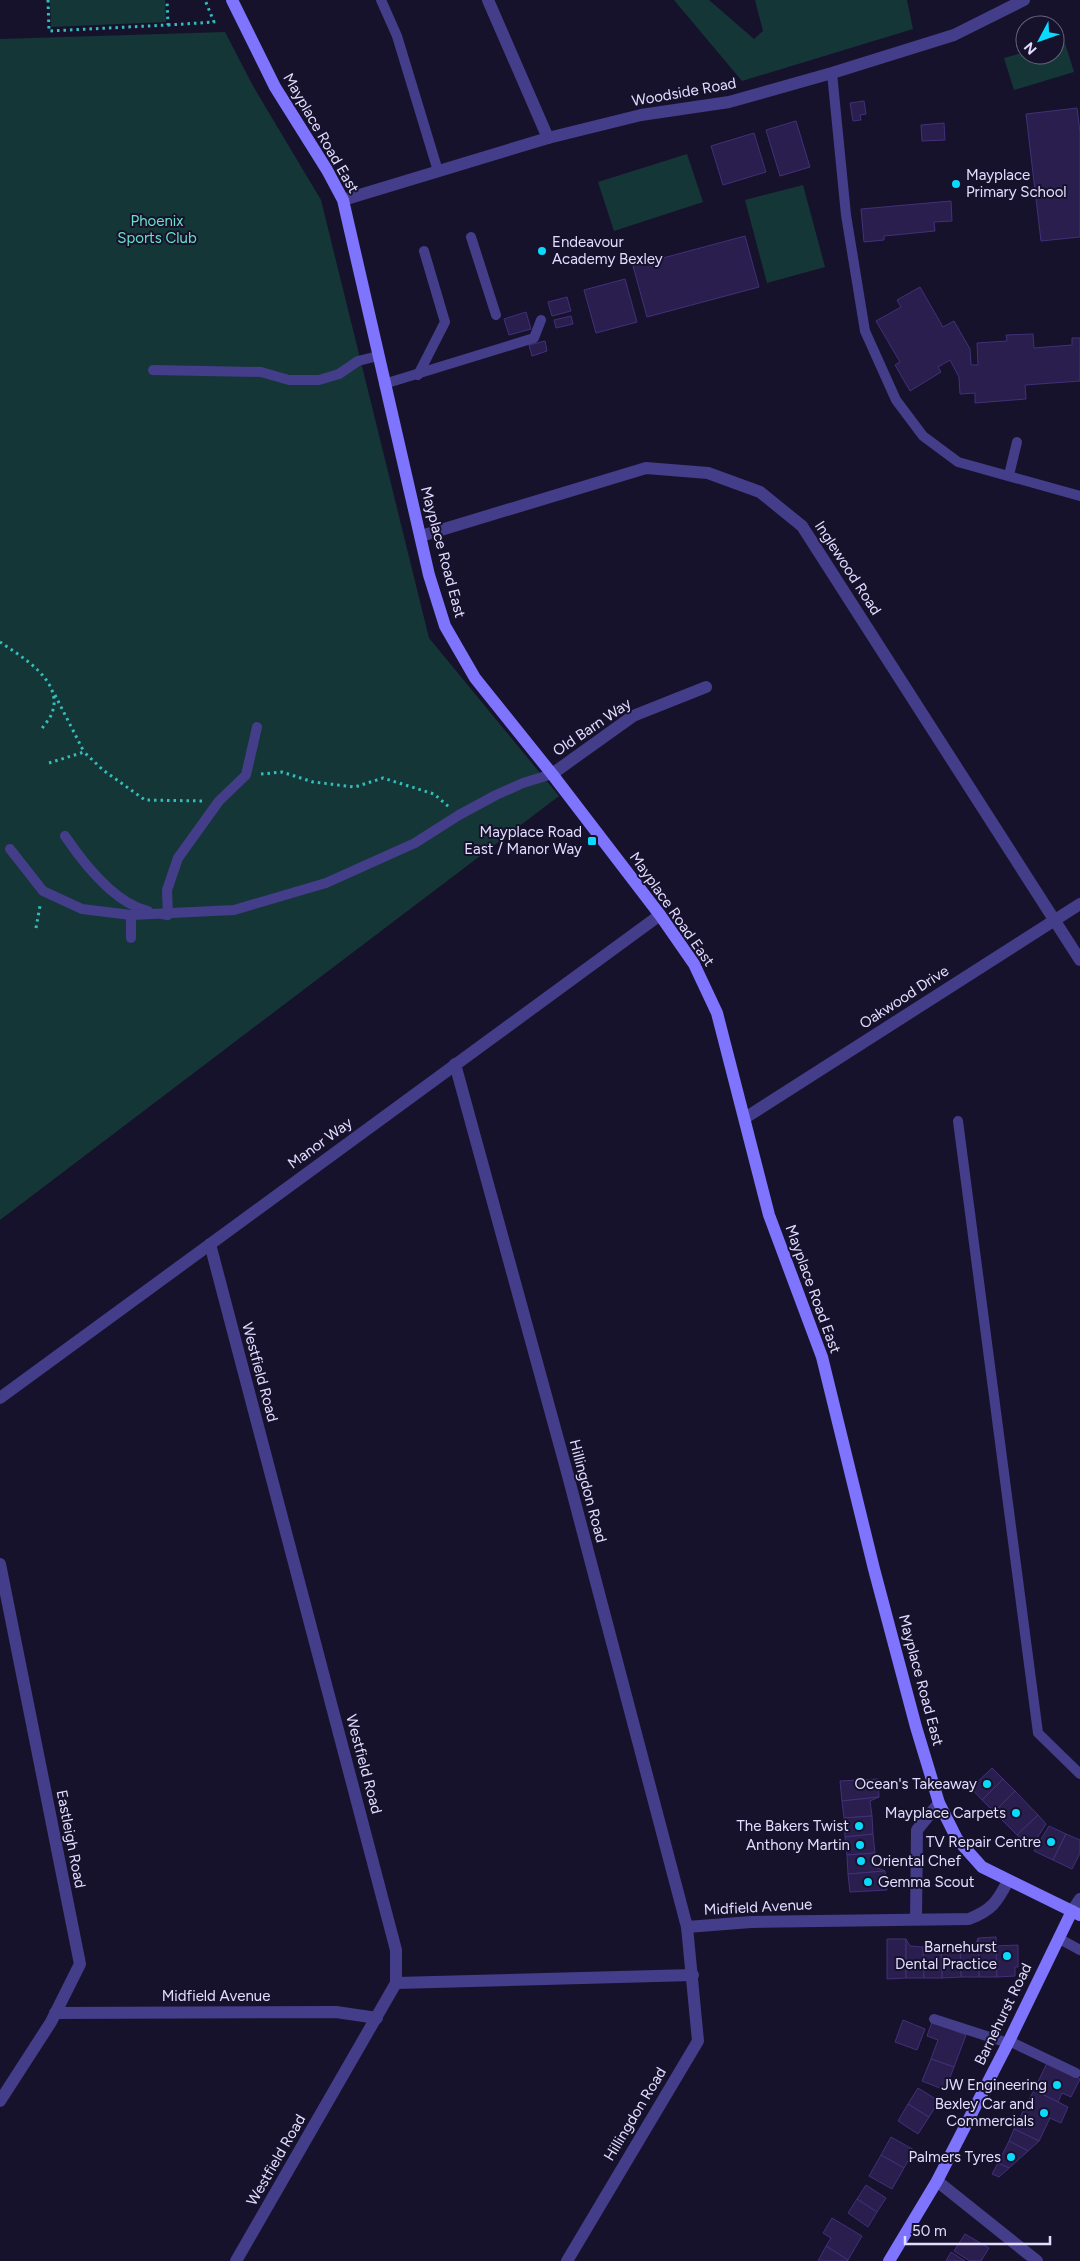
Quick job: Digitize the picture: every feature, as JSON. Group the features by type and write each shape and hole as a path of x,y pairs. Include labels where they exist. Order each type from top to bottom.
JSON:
{"street":[{"name":"Mayplace Road East","path":"232,0 275,87 327,170 343,200 352,232 384,384 429,575 445,626 475,678 552,774 660,915 694,964 717,1013 769,1216 822,1357 874,1569 916,1728 939,1803 957,1839 982,1867 1076,1913"},
{"path":"488,0 548,138"},
{"name":"Woodside Road","path":"343,200 548,138 641,116 729,102 832,73 954,35 1024,0"},
{"name":"Inglewood Road","path":"421,536 646,468 708,473 760,492 802,526 1080,960"},
{"name":"Old Barn Way","path":"552,774 633,716 706,687"},
{"name":"Oakwood Drive","path":"744,1118 1080,904"},
{"name":"Manor Way","path":"0,1398 660,915"},
{"name":"Hillingdon Road","path":"455,1064 567,1472 687,1927"},
{"name":"Westfield Road","path":"210,1244 396,1950 396,1983 236,2261"},
{"name":"Eastleigh Road","path":"0,1564 80,1964 55,2013 0,2101"},
{"path":"916,1918 917,1830 939,1803"},
{"name":"Midfield Avenue","path":"693,1975 687,1927 751,1922 916,1918 970,1919 984,1913 998,1901 1008,1881"},
{"path":"1076,1913 1080,1899"},
{"name":"Barnehurst Road","path":"889,2261 937,2181 1008,2042 1058,1938 1076,1913"},
{"path":"396,1983 693,1975"},
{"name":"Hillingdon Road","path":"566,2261 698,2041 693,1975"},
{"name":"Midfield Avenue","path":"55,2013 336,2012 376,2018"},
{"path":"937,2181 1037,2261"}],"lane":[{"path":"381,0 397,36 438,171"},
{"path":"832,73 846,215 865,331 896,400 923,436 958,462 1080,496"},
{"path":"470,237 496,315"},
{"path":"418,375 445,322 424,252"},
{"path":"384,384 534,338 541,320"},
{"path":"152,370 261,372 289,380 318,380 339,374 358,361 378,356"},
{"path":"1009,476 1017,442"},
{"path":"168,915 167,890 178,858 219,801 246,775 257,727"},
{"path":"10,849 43,891 82,910 131,915 168,915 234,910 326,883 415,843 459,815 523,783 552,774"},
{"path":"64,836 80,859 105,886 136,908 168,915"},
{"path":"131,915 131,938"},
{"path":"958,1121 1038,1733 1080,1774"},
{"path":"1058,1938 1080,1950"},
{"path":"934,2019 1008,2042 1076,2073"}],"path":[{"path":"48,0 49,31 214,22 204,0"},
{"path":"167,0 168,25"},
{"path":"0,642 24,658 42,674 84,752 103,770 145,800 219,801"},
{"path":"41,730 52,714 54,694"},
{"path":"49,763 84,752"},
{"path":"246,775 282,772 313,782 355,787 383,778 434,794 459,815"},
{"path":"36,928 43,891"}],"green space":[{"path":"50,0 165,0 166,22 51,27"},
{"path":"674,0 709,0 754,39 763,31 755,0 907,0 913,29 742,81"},
{"name":"Phoenix Sports Club","path":"225,32 253,86 321,200 429,638 559,796 0,1220 0,39"},
{"path":"1065,43 1074,72 1014,90 1004,58 1015,55 1015,65 1065,65"},
{"path":"687,154 703,202 614,231 598,182"},
{"path":"803,185 825,267 767,283 745,200"}],"building":[{"path":"864,101 866,114 860,115 861,120 853,121 850,103"},
{"path":"1077,108 1080,132 1080,237 1041,241 1026,114"},
{"path":"796,121 810,167 780,176 766,130"},
{"path":"944,123 945,140 922,141 921,125"},
{"path":"754,133 766,172 723,185 711,146"},
{"path":"951,201 952,221 934,222 935,231 884,236 884,240 864,242 861,209"},
{"path":"745,236 759,287 647,317 633,266"},
{"path":"625,279 637,322 596,333 584,290"},
{"path":"920,287 943,327 954,321 970,349 971,365 978,365 977,343 1007,341 1006,335 1033,334 1034,348 1072,345 1072,338 1080,338 1080,381 1025,385 1026,399 975,403 975,393 960,394 959,377 950,360 938,367 941,372 910,391 895,365 900,362 876,321 901,307 897,300"},
{"path":"567,297 571,311 552,316 548,302"},
{"path":"526,312 531,329 509,335 504,319"},
{"path":"571,316 573,324 556,328 554,320"},
{"path":"545,341 547,351 532,356 529,345"},
{"name":"Ocean's Takeaway","path":"992,1768 1003,1779 982,1800 971,1788"},
{"path":"878,1779 879,1797 842,1801 840,1781"},
{"path":"1003,1779 1015,1791 994,1812 982,1800"},
{"name":"Mayplace Carpets","path":"1015,1791 1038,1815 1017,1835 994,1812"},
{"path":"879,1797 870,1801 872,1816 844,1818 842,1801"},
{"path":"1038,1815 1046,1824 1030,1849 1017,1835"},
{"name":"The Bakers Twist","path":"872,1816 873,1834 845,1837 844,1818"},
{"name":"TV Repair Centre","path":"1049,1826 1066,1834 1053,1860 1034,1851"},
{"name":"Anthony Martin","path":"873,1834 875,1853 847,1855 845,1837"},
{"path":"1066,1834 1080,1840 1080,1853 1072,1869 1053,1860"},
{"name":"Oriental Chef","path":"875,1853 875,1867 885,1871 848,1874 847,1855"},
{"name":"Gemma Scout","path":"885,1871 887,1890 850,1892 848,1874"},
{"path":"996,1937 997,1977 979,1977 978,1938"},
{"path":"978,1938 979,1977 961,1977 960,1946 975,1946"},
{"path":"887,1939 906,1939 906,1978 887,1979"},
{"path":"906,1939 910,1946 923,1947 924,1978 906,1978"},
{"name":"Barnehurst Dental Practice","path":"1018,1945 1018,1967 1015,1967 1015,1976 997,1977 996,1946"},
{"path":"960,1946 961,1977 942,1978 941,1947"},
{"path":"923,1947 941,1947 942,1978 924,1978"},
{"path":"903,2020 925,2029 917,2050 895,2042"},
{"path":"932,2022 966,2035 954,2067 931,2059 938,2040 927,2036"},
{"path":"931,2059 954,2067 945,2090 922,2081"},
{"name":"JW Engineering","path":"1047,2063 1080,2079 1071,2097 1062,2093 1058,2102 1034,2090"},
{"path":"918,2088 939,2101 929,2117 908,2104"},
{"name":"Bexley Car and Commercials","path":"1034,2090 1068,2107 1061,2123 1050,2118 1039,2141 1014,2129"},
{"path":"908,2104 929,2117 918,2134 898,2121"},
{"path":"1014,2129 1039,2141 1028,2151 1009,2141"},
{"path":"891,2137 914,2150 904,2168 881,2155"},
{"name":"Palmers Tyres","path":"1009,2141 1028,2151 1009,2168 998,2163"},
{"path":"881,2155 904,2168 892,2189 869,2176"},
{"name":"Bexley Car and Commercials","path":"998,2163 1009,2168 999,2177 992,2174"},
{"path":"866,2185 886,2198 877,2212 857,2199"},
{"path":"857,2199 877,2212 868,2227 848,2213"},
{"path":"832,2218 862,2236 848,2260 826,2246 831,2238 823,2233"},
{"path":"965,2234 989,2248 981,2261 970,2261 954,2251"},
{"path":"826,2246 848,2260 818,2261"},
{"path":"951,2252 965,2261 946,2261"}],"place":[{"name":"Mayplace Primary School","path":"956,184"},
{"name":"Endeavour Academy Bexley","path":"542,251"},
{"name":"Mayplace Road East / Manor Way","path":"592,841"},
{"name":"Ocean's Takeaway","path":"987,1784"},
{"name":"Mayplace Carpets","path":"1016,1813"},
{"name":"The Bakers Twist","path":"859,1826"},
{"name":"TV Repair Centre","path":"1051,1842"},
{"name":"Anthony Martin","path":"860,1845"},
{"name":"Oriental Chef","path":"861,1861"},
{"name":"Gemma Scout","path":"868,1882"},
{"name":"Barnehurst Dental Practice","path":"1007,1956"},
{"name":"JW Engineering","path":"1057,2085"},
{"name":"Bexley Car and Commercials","path":"1044,2113"},
{"name":"Palmers Tyres","path":"1011,2157"}]}
